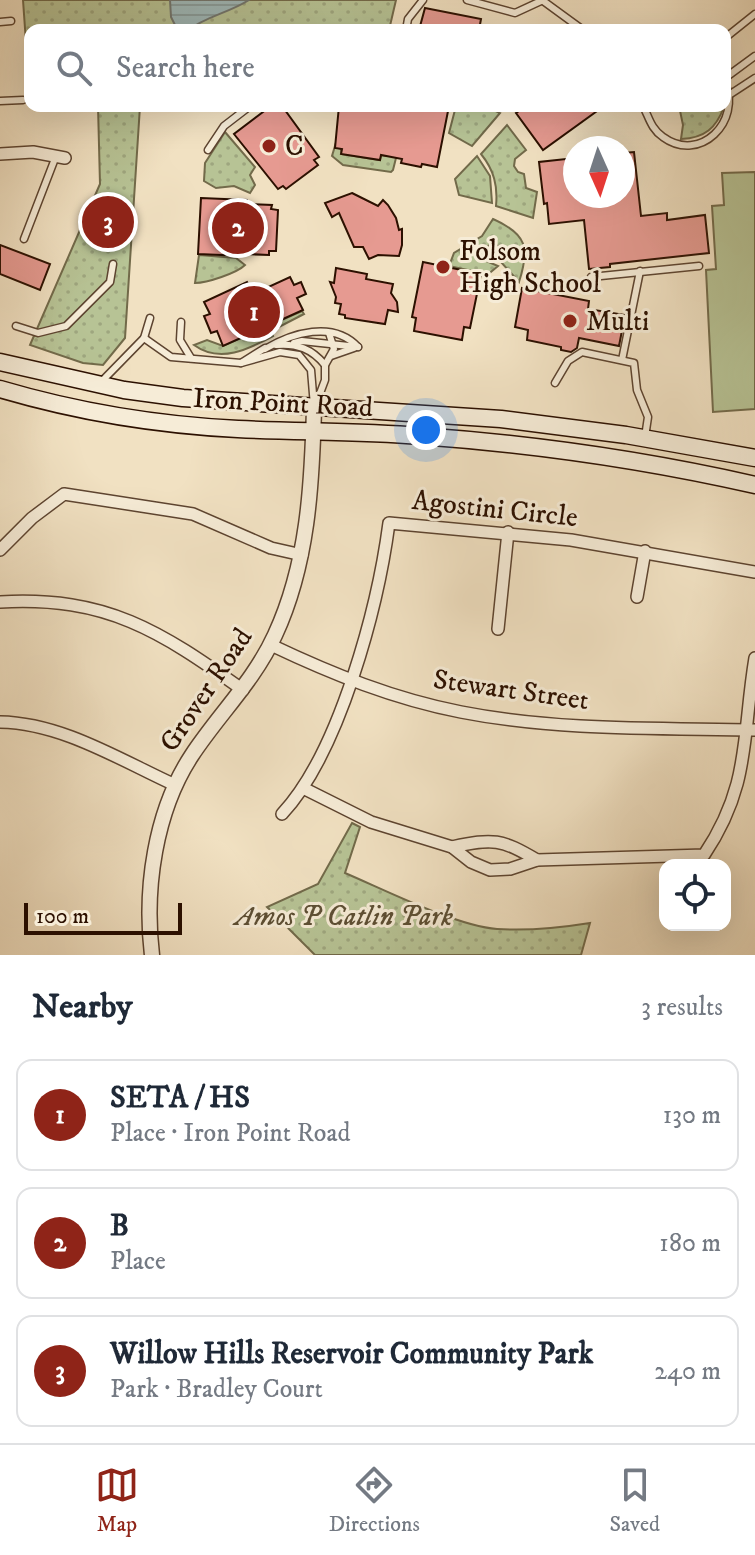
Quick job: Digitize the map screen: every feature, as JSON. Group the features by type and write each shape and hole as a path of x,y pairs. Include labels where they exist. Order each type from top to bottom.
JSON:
{"main road":[{"name":"Iron Point Road","path":"0,362 98,385 183,398 501,419 645,438 755,458"},
{"name":"Iron Point Road","path":"0,389 120,417 238,429 417,436 501,443 625,461 755,485"}],"street":[{"path":"0,154 33,152 60,157"},
{"name":"Grover Road","path":"152,955 150,906 155,853 175,785 191,756 243,690 271,645 288,604 307,526 314,408"},
{"path":"0,550 32,518 64,494 193,514 271,548 302,555"},
{"name":"Agostini Circle","path":"350,680 376,598 389,523 508,532 645,551 755,572"},
{"path":"498,629 508,532"},
{"path":"637,597 645,551"},
{"path":"0,602 74,605 131,621 177,643 243,690"},
{"name":"Stewart Street","path":"271,645 350,680 411,700 509,720 559,725 751,730"},
{"path":"303,788 371,822 452,847 471,862 490,870 510,869 537,860 704,855 725,820 742,770 751,730 755,658"},
{"path":"282,814 303,788 323,753 350,680"},
{"path":"0,722 29,724 63,734 175,785"},
{"path":"452,847 499,840 537,860"}],"lane":[{"path":"407,24 423,0"},
{"path":"467,0 515,13 542,0 575,24"},
{"path":"731,33 755,14"},
{"path":"0,22 11,21"},
{"path":"731,75 755,56"},
{"path":"731,94 755,78"},
{"path":"0,101 23,100"},
{"path":"208,150 224,126 242,112"},
{"path":"647,112 652,126 662,137 677,144 693,145 708,140 720,131 729,112"},
{"path":"24,239 60,157"},
{"path":"16,326 38,333 66,326 110,282 113,264"},
{"path":"591,277 699,266"},
{"path":"622,360 640,271"},
{"path":"98,385 144,338 150,318"},
{"path":"181,322 180,340 191,358"},
{"path":"241,363 285,338 301,333 329,333 350,339 358,347"},
{"path":"329,333 333,343 331,357"},
{"path":"144,338 171,357 241,363 280,352 299,355 311,370 314,408"},
{"path":"265,349 302,341 358,347"},
{"path":"291,344 316,355 325,365"},
{"path":"314,408 325,380 325,365 331,357 358,347"},
{"path":"555,383 568,361 582,352 634,363 637,390 648,417 645,438"}],"green space":[{"path":"23,0 396,0 390,24 25,24"},
{"path":"98,112 140,112 125,338 103,365 83,363 30,345 100,184"},
{"path":"454,112 500,113 472,146 449,133"},
{"path":"680,112 722,112 717,121 697,137 681,139"},
{"path":"507,125 526,150 515,159 514,166 524,174 526,188 537,192 533,218 496,206 494,178 481,154"},
{"path":"225,132 255,167 250,175 255,185 250,193 234,186 216,188 204,181 205,163"},
{"path":"338,136 342,154 380,160 381,155 387,156 398,150 393,170 343,165 332,156"},
{"path":"477,156 490,176 492,203 459,195 455,179"},
{"path":"755,172 755,409 713,412 706,270 716,269 712,206 724,205 722,173"},
{"path":"493,219 513,230 523,243 525,251 519,282 500,261 502,248 495,245 484,249 484,260 498,266 486,276 449,266 454,253 482,236"},
{"path":"199,255 236,258 245,265 222,277 195,283"},
{"path":"302,311 304,314 271,331 273,336 244,350 214,353 194,345 207,340 223,346"},
{"name":"Amos P Catlin Park","path":"352,823 360,827 345,873 421,906 480,926 532,929 590,923 581,955 315,955 267,907 318,884"}],"water":[{"path":"170,0 249,0 199,24 174,24"}],"building":[{"path":"425,8 481,19 480,24 421,24"},
{"name":"C","path":"263,112 286,112 319,157 314,160 318,165 286,189 283,186 278,189 234,134"},
{"path":"338,112 448,112 437,167 401,163 402,159 381,155 380,160 341,154 342,149 335,148"},
{"path":"518,112 596,112 543,150"},
{"path":"563,159 563,208 635,208 635,161 641,216 667,213 667,220 705,215 709,253 589,269 584,220 549,224 539,162"},
{"path":"352,193 378,206 383,200 388,205 399,230 402,229 399,256 378,255 369,259 363,247 354,247 339,213 332,217 325,203"},
{"path":"201,198 247,200 247,204 272,205 271,209 278,210 276,251 269,251 269,255 245,256 198,254"},
{"path":"0,245 50,264 40,290 0,274"},
{"path":"423,262 481,274 470,328 464,327 462,340 414,331 416,318 412,317"},
{"path":"336,268 367,274 366,279 393,284 391,293 397,302 398,312 388,310 385,324 345,318 345,315 339,314 341,304 335,303 330,282 334,283"},
{"path":"290,277 294,285 301,282 306,294 297,298 303,310 223,346 217,331 211,333 204,316 210,314 204,302 247,282 253,294"},
{"name":"Multi","path":"522,288 589,301 588,309 625,315 619,346 579,338 577,348 571,352 527,340 528,330 515,327"}],"place":[{"name":"C","path":"269,146"},
{"name":"Willow Hills Reservoir Community Park","path":"108,222"},
{"name":"B","path":"238,228"},
{"name":"Folsom High School","path":"443,267"},
{"name":"SETA / HS","path":"254,312"},
{"name":"Multi","path":"570,321"}]}
